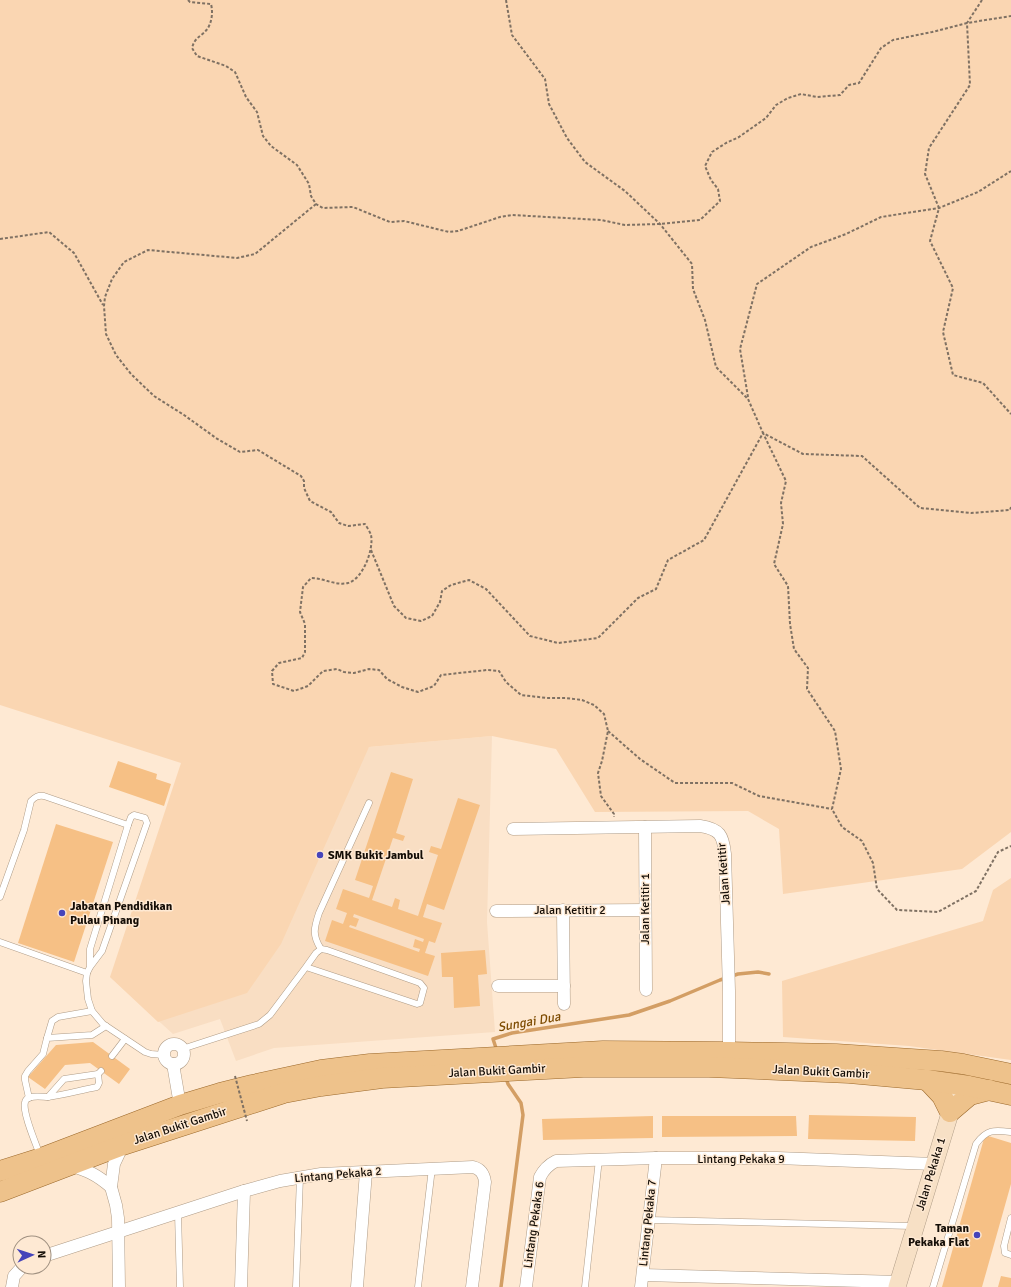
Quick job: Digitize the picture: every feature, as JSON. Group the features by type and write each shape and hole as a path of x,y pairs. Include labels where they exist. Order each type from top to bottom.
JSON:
{"main road":[{"name":"Jalan Bukit Gambir","path":"519,1063 603,1051 836,1054 940,1061 985,1068 1011,1074"},
{"path":"940,1061 951,1068 956,1075 958,1084"},
{"name":"Jalan Bukit Gambir","path":"0,1171 41,1158 180,1105 252,1084 321,1070 370,1064 519,1063 583,1067 709,1067 849,1072 958,1084 1011,1095"},
{"name":"Jalan Bukit Gambir","path":"0,1192 123,1145 284,1093 321,1086 484,1064"},
{"path":"958,1084 963,1077 985,1068"},
{"path":"927,1080 942,1096 950,1112 970,1095 989,1090"},
{"name":"Jalan Pekaka 1","path":"898,1284 958,1084"}],"street":[{"name":"Jalan Ketitir 1","path":"645,827 646,990"},
{"name":"Jalan Ketitir","path":"513,829 710,827 719,832 722,837 725,854 729,991 729,1052"},
{"name":"Jalan Ketitir 2","path":"496,910 645,910"},
{"path":"563,910 564,1004"},
{"path":"498,986 564,986"},
{"path":"175,1044 182,1049 183,1057 181,1061 173,1064 167,1061 164,1055 167,1047 175,1044"},
{"path":"173,1064 180,1105"},
{"path":"120,1287 116,1205 111,1187 114,1164 123,1145"},
{"name":"Lintang Pekaka 9","path":"548,1165 556,1161 656,1158 777,1158 934,1164"},
{"name":"Lintang Pekaka 7","path":"642,1281 656,1158"},
{"path":"70,1165 98,1176 111,1187"},
{"name":"Lintang Pekaka 6","path":"526,1287 540,1177 548,1165"},
{"name":"Lintang Pekaka 2","path":"52,1253 244,1191 300,1176 473,1167 478,1168 482,1172 485,1182 472,1287"},
{"path":"357,1287 366,1172"},
{"path":"241,1287 244,1191"},
{"path":"12,1287 15,1275"},
{"path":"642,1281 898,1284"}],"lane":[{"path":"0,897 24,830 31,801 34,797 40,795 44,796 128,825"},
{"path":"321,949 315,940 315,923 369,803"},
{"path":"88,970 102,951 147,824 147,820 145,818 134,816 131,818 128,825 90,949 86,981 88,999 92,1011 106,1026 145,1052 164,1055"},
{"path":"0,942 88,970"},
{"path":"182,1049 259,1024 270,1015 316,952 321,949 420,983 424,988 420,1003 417,1004 306,967"},
{"path":"29,1098 25,1076 43,1054 52,1021 58,1017 92,1011"},
{"path":"47,1038 92,1035 106,1026"},
{"path":"112,1056 125,1039"},
{"path":"41,1158 26,1115 25,1103 29,1098 48,1097 97,1087 99,1084 99,1073 64,1079 48,1097"},
{"path":"933,1287 976,1144 988,1132 998,1130 1011,1132"},
{"path":"585,1287 600,1159"},
{"path":"418,1287 432,1168"},
{"path":"296,1287 300,1176"},
{"path":"178,1213 180,1287"},
{"path":"1011,1218 1004,1246 1006,1253 1011,1256"},
{"path":"649,1220 916,1226"}],"path":[{"path":"188,0 190,2 211,4 213,12 207,29 194,41 192,48 197,56 226,66 235,72 246,96 257,112 263,136 271,146 297,165 309,184 311,196 316,204 323,208 353,207 390,222 404,221 449,232 458,232 500,217 512,215 601,220 625,225 660,224 700,220 720,202 718,190 711,180 705,166 712,152 739,137 766,118 776,105 788,98 801,94 816,97 840,95 849,85 858,83 882,48 892,40 967,23 1008,18 1011,16"},
{"path":"506,0 512,35 545,79 549,104 567,138 586,162 625,191 660,224 692,264 694,289 705,320 716,367 748,399"},
{"path":"982,0 967,23 970,85 928,148 925,174 938,208 930,241 953,288 943,332 953,375 983,383 1011,414"},
{"path":"1011,171 978,192 938,208 881,217 846,234 811,247 757,284 740,349 748,399 786,481 781,503 784,524 774,564 788,586 790,624 794,649 808,668 808,689 835,731 841,769 832,809 842,827 862,841 873,863 877,889 896,910 938,912 976,891 998,852 1011,846"},
{"path":"316,204 255,254 237,258 148,250 124,262 112,279 105,296 104,306 106,334 116,355 131,374 154,396 216,438 240,452 258,450 301,476 304,480 304,488 310,501 331,512 339,523 348,526 365,524 371,534 370,549 366,564 356,578 348,583 334,583 319,578 311,578 303,587 300,612 305,624 305,652 302,658 279,664 272,671 273,684 294,691 308,686 323,671 337,669 344,672 354,673 369,669 379,670 387,679 402,687 418,692 434,686 441,675 486,670 499,671 506,682 521,695 582,700 594,705 604,714 608,731 598,773 601,796 614,814 615,827"},
{"path":"0,238 49,232 74,253 104,306"},
{"path":"370,549 394,606 406,618 420,621 432,616 440,602 442,591 451,585 469,580 486,589 530,636 558,643 598,638 638,598 656,589 668,560 704,540 763,433"},
{"path":"763,433 803,454 862,456 920,508 971,513 1010,510 1011,506"},
{"path":"608,731 640,759 675,783 732,783 758,796 832,809"},
{"path":"235,1076 247,1122"}],"shaded area":[{"path":"0,0 1011,0 1011,832 962,869 783,894 779,829 748,811 595,812 556,749 492,736 369,747 281,944 247,993 158,1022 110,977 181,763 0,705"},
{"name":"SMK Bukit Jambul","path":"492,736 487,922 495,1032 274,1048 236,1061 220,1019 173,1034 110,977 369,747"},
{"path":"1011,878 1011,1060 909,1046 783,1037 782,981 983,921 993,890"}],"building":[{"path":"118,761 157,774 156,779 171,784 164,806 109,787"},
{"path":"391,772 413,779 396,833 405,836 403,841 393,838 372,900 392,907 395,898 400,900 398,909 418,916 438,855 429,852 431,846 441,849 458,798 480,805 444,910 427,904 423,917 442,923 435,943 429,941 425,953 435,956 428,976 325,941 332,920 343,924 347,913 336,909 343,889 369,898 373,886 355,880","holes":["354,914 424,939 423,942 415,939 413,947 420,949 419,952 349,927 350,925 356,927 359,919 353,917"]},
{"path":"56,824 113,842 74,962 18,943"},
{"path":"485,950 487,974 478,975 480,1006 454,1008 453,977 442,977 441,953"},
{"path":"93,1042 130,1069 119,1084 90,1063 65,1065 45,1089 28,1077 56,1045"},
{"path":"809,1115 916,1117 915,1141 808,1139"},
{"path":"653,1116 653,1138 543,1140 542,1119"},
{"path":"662,1116 796,1116 797,1136 662,1137"},
{"name":"Taman Pekaka Flat","path":"985,1135 1011,1143 1011,1184 982,1287 942,1287"},
{"path":"1001,1276 1011,1278 1011,1287 998,1287"}],"waterway":[{"name":"Sungai Dua","path":"497,1051 493,1039 512,1033 629,1015 670,1001 738,974 758,972 769,974"},
{"name":"Sungai Dua","path":"501,1287 523,1115 521,1103 508,1084 506,1078"}],"place":[{"name":"SMK Bukit Jambul","path":"320,855"},
{"name":"Jabatan Pendidikan Pulau Pinang","path":"62,913"},
{"name":"Taman Pekaka Flat","path":"977,1235"}]}
